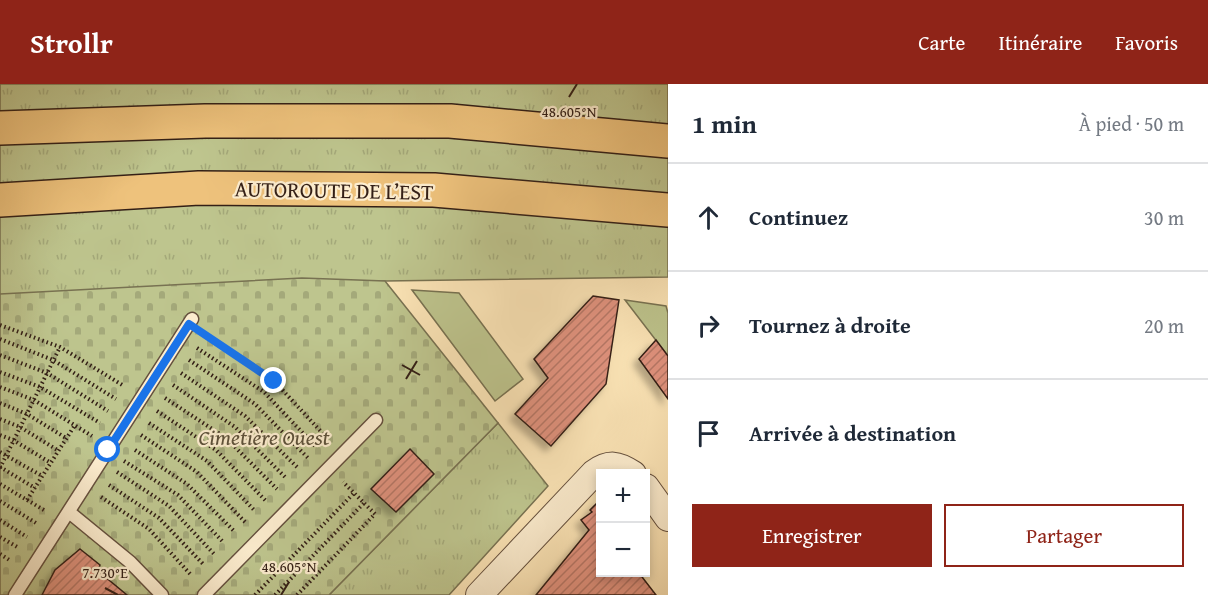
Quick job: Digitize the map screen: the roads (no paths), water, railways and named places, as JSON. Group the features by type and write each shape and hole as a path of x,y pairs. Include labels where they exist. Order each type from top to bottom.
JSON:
{"highway":[{"path":"0,128 206,121 450,121 668,141"},
{"name":"AUTOROUTE DE L’EST","path":"0,200 199,188 434,190 668,210"}],"street":[{"path":"600,469 614,464 624,469"},
{"path":"479,595 596,472"},
{"path":"650,494 668,518"}],"lane":[{"path":"15,595 191,322"},
{"path":"205,594 376,420"},
{"path":"66,517 130,562 162,595"}],"park label":[{"name":"Cimetière Ouest","path":"264,437"}]}
